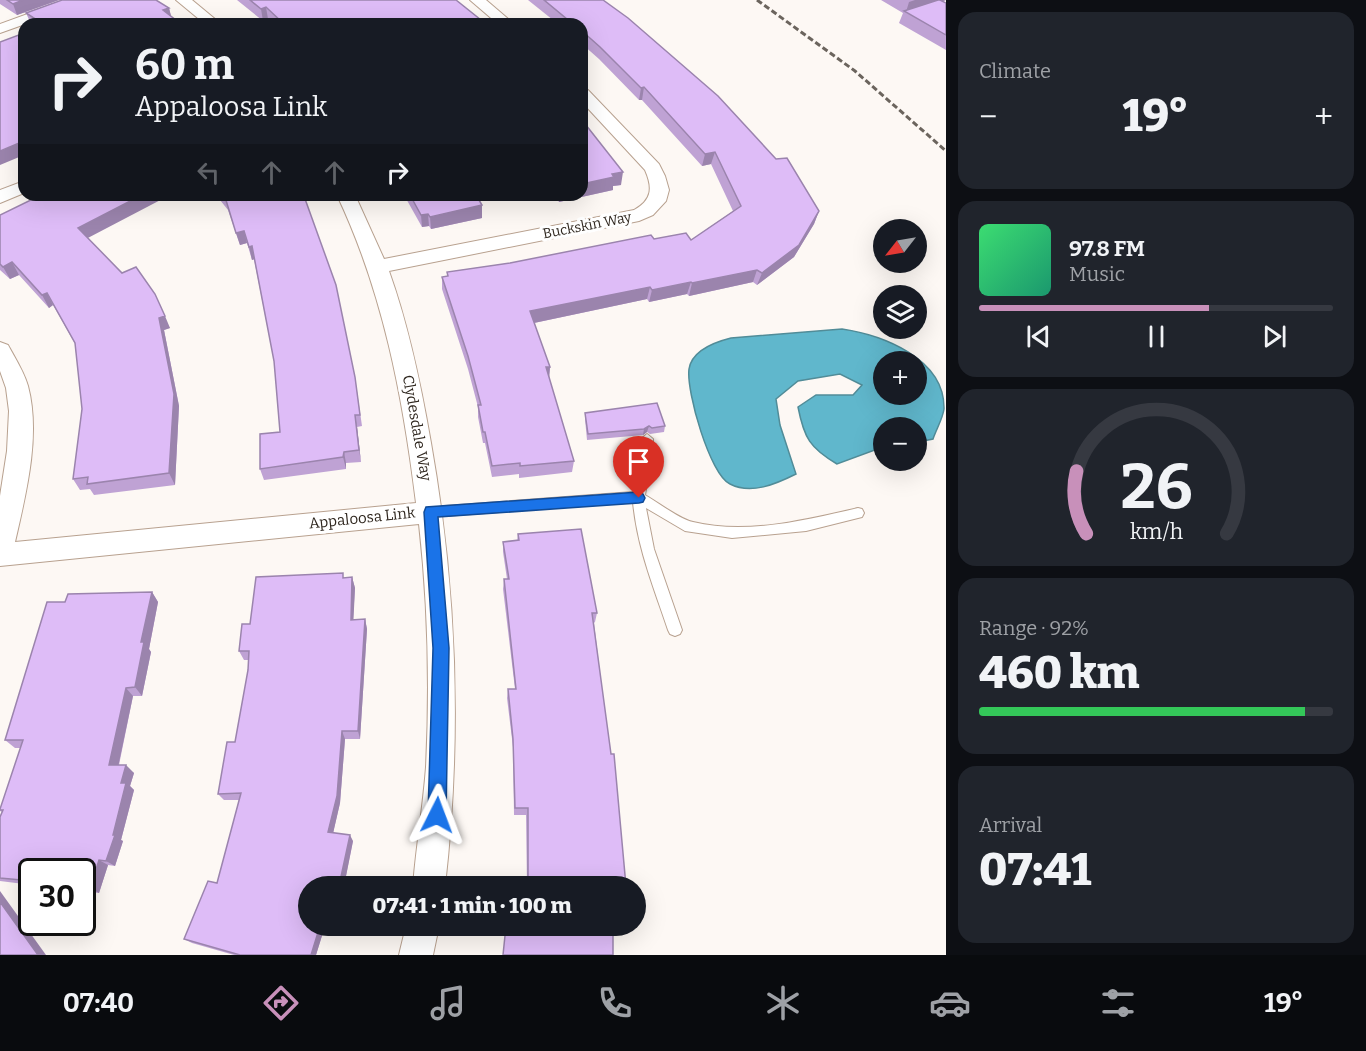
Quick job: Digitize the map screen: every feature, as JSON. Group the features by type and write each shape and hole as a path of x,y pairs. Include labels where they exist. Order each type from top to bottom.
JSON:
{"street":[{"path":"30,18 79,0"},
{"path":"183,0 206,18"},
{"path":"477,0 500,18"},
{"path":"0,29 18,22"},
{"name":"Buckskin Way","path":"377,267 639,215 650,209 658,201 660,192 659,182 653,168 588,99"},
{"path":"0,197 18,189"},
{"name":"Clydesdale Way","path":"349,201 377,267 406,368 431,512 441,648 437,815 430,876"},
{"path":"0,350 18,392 19,430 16,468 0,554"},
{"name":"Appaloosa Link","path":"0,554 431,512"},
{"path":"416,955 421,936"}],"lane":[{"path":"647,440 648,454 639,498 645,537 675,630"},
{"name":"Appaloosa Link","path":"431,512 639,498"},
{"path":"639,498 689,527 732,533 806,526 858,513"}],"water":[{"path":"842,329 873,336 873,339 880,339 906,351 873,351 873,405 927,405 927,368 942,391 944,409 941,420 933,439 927,440 927,417 873,417 873,451 837,464 814,447 803,427 798,407 816,395 853,395 862,385 840,374 798,381 776,399 780,425 796,474 763,487 738,487 722,477 715,465 707,449 691,395 689,369 691,362 699,352 731,338"}],"building":[{"path":"7,0 23,0 13,4"},
{"path":"62,0 156,0 169,8 163,10 173,18 34,18 26,13"},
{"path":"250,0 456,0 478,18 278,18 266,7 261,9"},
{"path":"544,0 603,0 628,18 718,96 776,159 787,158 819,211 799,245 762,273 757,270 652,290 650,287 530,311 550,367 546,367 574,461 492,466 478,405 481,405 468,356 442,277 448,276 447,272 510,263 651,235 654,239 686,233 691,240 741,206 715,152 705,154 644,87 641,88 588,36 588,18 566,18"},
{"path":"938,0 946,3 946,35 904,11"},
{"path":"18,35 18,144 0,151 0,42"},
{"path":"588,128 623,172 612,174 614,177 588,183"},
{"path":"29,201 130,201 78,228 122,273 136,267 155,294 165,316 159,318 174,394 169,473 87,484 88,477 73,479 82,409 75,343 47,293 42,295 12,262 3,267 0,264 0,215"},
{"path":"226,201 306,201 336,285 355,377 360,415 355,415 359,450 344,452 343,457 260,469 260,434 280,432 274,361 252,246 249,247 244,231 236,233"},
{"path":"413,201 480,201 482,205 430,217 428,214 421,215"},
{"path":"657,403 665,426 588,434 585,413"},
{"path":"581,529 597,613 592,613 611,754 614,754 625,876 528,876 528,808 515,808 513,739 508,689 516,689 504,579 509,579 503,542 519,540 518,534"},
{"path":"343,573 343,578 352,577 351,620 365,619 358,731 342,731 337,796 328,832 350,835 341,876 298,876 298,936 317,936 311,955 240,955 184,939 208,881 217,883 241,793 218,794 227,742 235,742 248,670 249,651 239,651 242,624 250,624 256,577"},
{"path":"152,592 141,642 144,642 135,687 126,688 109,765 126,765 121,783 126,783 113,835 115,835 106,861 99,860 96,869 96,858 18,858 18,880 0,878 0,817 3,810 0,809 23,740 5,740 47,602 65,602 68,594"},
{"path":"0,902 18,927 18,936 24,936 38,955 0,955"},
{"path":"505,936 613,936 613,955 503,955"}],"railway":[{"path":"757,0 855,71 946,151"}],"route":[{"path":"437,815 441,648 431,512 639,498"}]}
